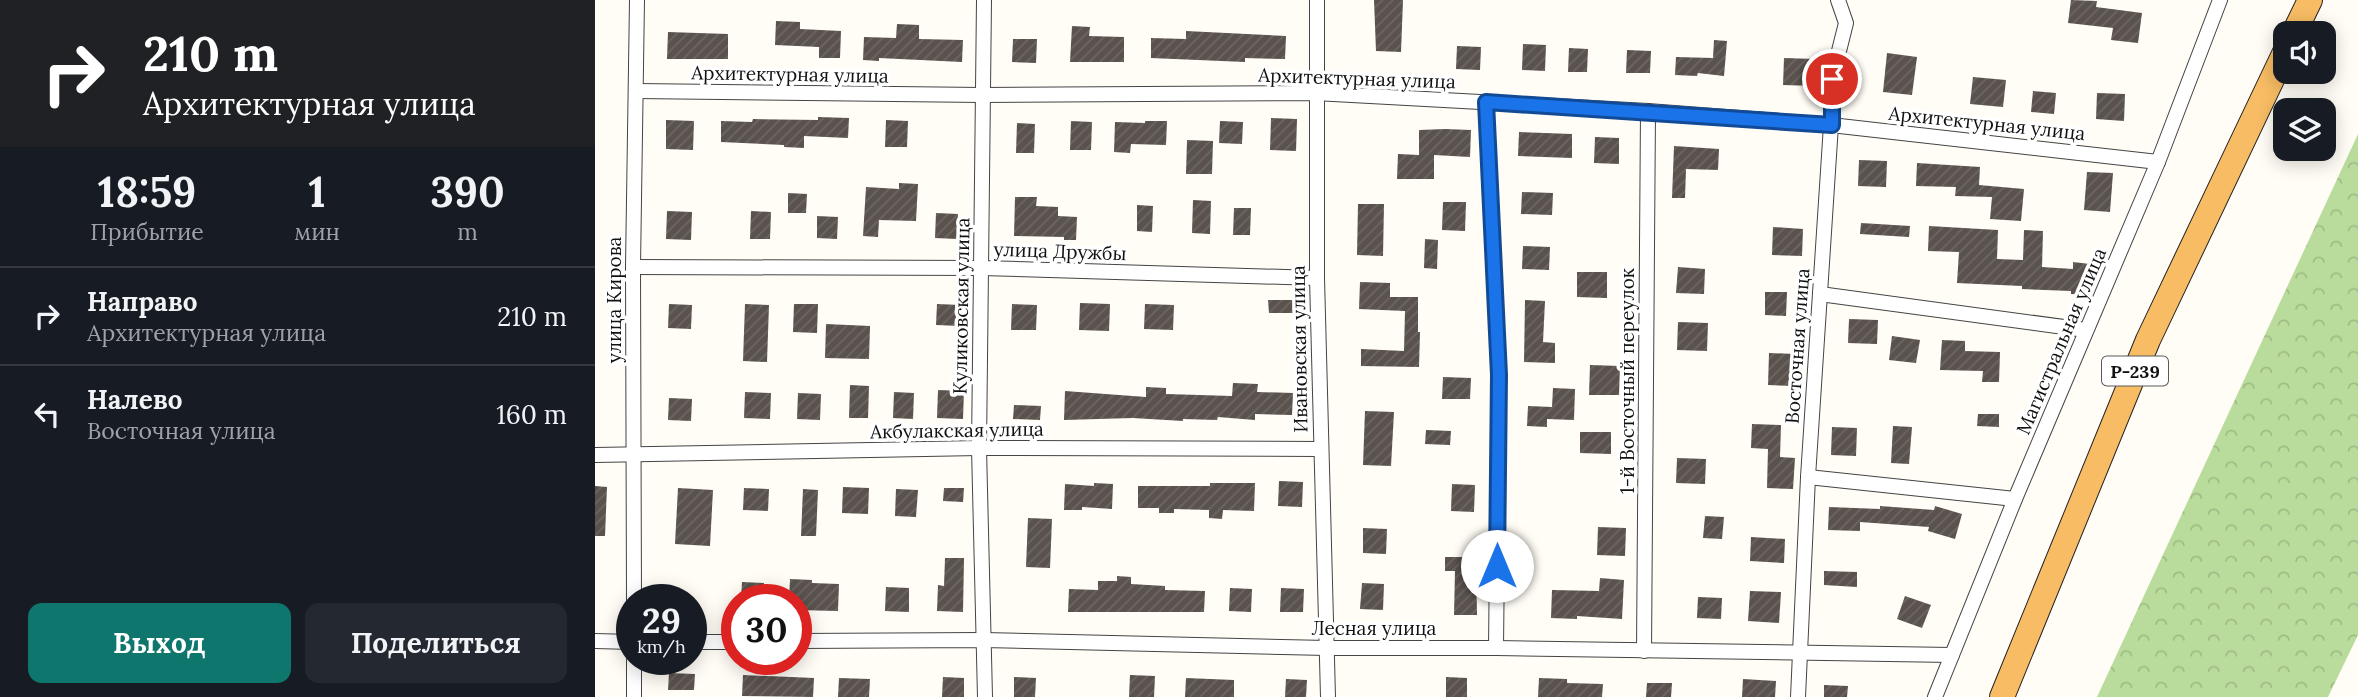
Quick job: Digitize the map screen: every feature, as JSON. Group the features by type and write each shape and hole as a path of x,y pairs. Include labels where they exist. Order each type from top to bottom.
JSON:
{"highway":[{"path":"2300,21 2310,0"},
{"name":"Р-239","path":"2002,697 2148,341 2273,77"}],"street":[{"name":"улица Кирова","path":"633,584 633,267 637,0"},
{"name":"Куликовская улица","path":"984,0 979,448 985,697"},
{"name":"Ивановская улица","path":"1317,0 1317,278 1328,697"},
{"name":"Восточная улица","path":"1798,697 1808,477 1832,125 1832,79 1846,23 1839,0"},
{"name":"Магистральная улица","path":"1934,697 2158,162 2220,0"},
{"name":"Архитектурная улица","path":"636,91 982,95 1315,93 1648,111 1832,125 2158,162"},
{"path":"1486,102 1499,375 1496,648"},
{"name":"1-й Восточный переулок","path":"1644,650 1648,111"},
{"name":"улица Дружбы","path":"633,267 981,268 1317,278"},
{"path":"1820,294 2086,330"},
{"name":"Акбулакская улица","path":"595,455 979,448 1320,449"},
{"path":"1808,477 2015,499"},
{"name":"Лесная улица","path":"812,641 983,640 1327,648 1800,651 1952,655"},
{"path":"595,641 616,642"},
{"path":"634,675 634,697"}],"green space":[{"path":"2358,134 2358,635 2328,697 2097,697"}],"building":[{"path":"1374,0 1403,0 1401,52 1376,51"},
{"path":"2071,0 2097,1 2096,7 2142,13 2138,43 2111,40 2113,28 2068,23"},
{"path":"776,21 800,22 800,29 841,31 840,58 819,58 819,47 775,45"},
{"path":"897,24 919,25 919,39 963,40 962,62 879,58 879,61 863,60 864,37 896,38"},
{"path":"1072,26 1090,27 1089,36 1124,37 1124,62 1070,62"},
{"path":"1186,31 1286,36 1285,59 1245,58 1245,62 1151,58 1151,38 1186,39"},
{"path":"668,32 728,34 728,59 667,59"},
{"path":"1013,39 1037,39 1036,63 1012,62"},
{"path":"1714,40 1727,41 1724,76 1698,73 1697,76 1675,75 1676,57 1713,58"},
{"path":"1523,44 1546,45 1545,71 1522,70"},
{"path":"1457,46 1481,47 1480,70 1456,69"},
{"path":"1569,48 1588,49 1587,72 1568,72"},
{"path":"1627,50 1651,51 1650,73 1626,73"},
{"path":"1887,53 1917,57 1912,95 1883,92"},
{"path":"1784,58 1815,59 1814,86 1783,85"},
{"path":"1973,77 2006,80 2003,107 1970,104"},
{"path":"2033,91 2056,93 2054,114 2031,112"},
{"path":"2097,93 2125,94 2124,121 2096,119"},
{"path":"818,117 849,118 848,138 804,136 804,148 721,142 721,121 818,120"},
{"path":"1271,118 1297,119 1296,151 1270,150"},
{"path":"666,120 694,121 693,150 666,149"},
{"path":"886,120 908,121 907,147 885,147"},
{"path":"1071,121 1092,122 1091,150 1070,150"},
{"path":"1167,121 1166,145 1131,144 1130,153 1114,152 1115,122"},
{"path":"1220,121 1243,122 1242,144 1219,143"},
{"path":"1017,123 1035,124 1034,153 1016,153"},
{"path":"1419,130 1471,130 1470,157 1434,155 1434,179 1397,179 1398,154 1419,155"},
{"path":"1519,132 1572,134 1572,158 1518,156"},
{"path":"1595,137 1619,138 1619,164 1594,163"},
{"path":"1187,140 1213,141 1212,174 1186,174"},
{"path":"1674,146 1719,149 1718,170 1686,169 1685,198 1672,198"},
{"path":"1859,160 1887,161 1886,187 1858,186"},
{"path":"1917,163 1980,167 1979,185 2024,189 2021,221 1990,219 1992,197 1955,196 1956,187 1916,186"},
{"path":"2087,172 2113,173 2110,212 2084,210"},
{"path":"899,183 918,184 916,221 879,220 878,237 863,236 866,187 899,189"},
{"path":"1522,192 1553,193 1552,215 1521,214"},
{"path":"788,193 807,194 806,213 788,213"},
{"path":"1015,197 1037,197 1036,206 1058,207 1058,216 1077,217 1076,240 1064,240 1064,237 1014,236"},
{"path":"1193,200 1211,201 1210,234 1192,233"},
{"path":"1443,202 1466,202 1465,231 1442,230"},
{"path":"1358,204 1384,204 1383,256 1357,255"},
{"path":"1137,205 1153,206 1152,232 1137,231"},
{"path":"1234,208 1251,208 1250,235 1233,235"},
{"path":"667,211 692,212 691,240 666,239"},
{"path":"751,211 771,212 770,239 750,239"},
{"path":"936,213 958,214 957,239 935,238"},
{"path":"817,216 838,217 837,239 817,238"},
{"path":"1861,223 1910,226 1909,237 1860,234"},
{"path":"1929,226 1998,230 1997,259 2023,260 2024,230 2043,231 2042,267 2073,269 2073,262 2090,264 2088,295 2071,294 2071,291 2022,289 2022,286 1957,283 1959,252 1928,251"},
{"path":"1773,227 1803,229 1802,256 1772,255"},
{"path":"1425,239 1438,240 1437,269 1424,268"},
{"path":"1523,246 1550,247 1549,270 1522,269"},
{"path":"1678,267 1705,269 1704,294 1676,293"},
{"path":"1577,272 1607,272 1607,298 1577,297"},
{"path":"1360,282 1390,283 1390,297 1418,297 1419,367 1361,366 1361,349 1404,351 1405,311 1359,309"},
{"path":"1765,292 1787,292 1786,316 1765,315"},
{"path":"1268,300 1297,300 1297,313 1269,313"},
{"path":"1525,300 1545,301 1543,342 1555,343 1555,363 1524,362"},
{"path":"1080,303 1110,304 1109,331 1079,330"},
{"path":"669,304 692,305 691,329 668,328"},
{"path":"745,304 769,305 767,362 743,361"},
{"path":"794,304 818,304 817,333 793,332"},
{"path":"937,304 961,305 960,326 936,325"},
{"path":"1012,304 1037,305 1036,330 1011,330"},
{"path":"1145,304 1174,305 1173,330 1144,329"},
{"path":"1849,319 1878,320 1877,344 1848,343"},
{"path":"1678,322 1708,323 1707,351 1677,350"},
{"path":"826,324 870,326 869,359 825,358"},
{"path":"1892,336 1920,340 1916,363 1889,360"},
{"path":"1942,340 1965,341 1965,351 2000,352 1999,382 1982,382 1983,371 1940,370"},
{"path":"1769,353 1795,354 1794,386 1768,385"},
{"path":"1590,365 1620,366 1619,395 1589,395"},
{"path":"1443,377 1471,378 1470,399 1442,399"},
{"path":"1233,383 1258,384 1257,392 1293,393 1292,415 1255,414 1255,420 1218,417 1217,420 1183,421 1133,418 1064,420 1065,391 1146,397 1146,387 1166,388 1166,394 1232,396"},
{"path":"850,385 869,386 868,418 849,418"},
{"path":"1553,388 1575,389 1574,420 1547,419 1547,427 1527,426 1528,406 1552,407"},
{"path":"938,390 964,391 963,419 937,418"},
{"path":"745,392 771,393 770,419 744,418"},
{"path":"894,392 914,393 913,419 893,418"},
{"path":"798,393 821,394 820,420 797,419"},
{"path":"669,398 692,399 691,421 668,420"},
{"path":"1014,405 1041,406 1040,420 1013,419"},
{"path":"1365,411 1394,412 1391,466 1363,465"},
{"path":"1978,414 1999,414 1999,427 1977,426"},
{"path":"1752,424 1781,425 1780,457 1795,458 1793,489 1767,488 1768,449 1751,448"},
{"path":"1893,426 1912,427 1909,464 1891,463"},
{"path":"1832,427 1857,428 1856,456 1831,455"},
{"path":"1426,430 1451,431 1450,445 1425,444"},
{"path":"1580,432 1611,432 1611,454 1580,453"},
{"path":"1677,458 1706,459 1705,484 1676,483"},
{"path":"1279,481 1303,482 1302,507 1278,506"},
{"path":"1094,483 1113,484 1112,509 1082,507 1082,510 1064,510 1065,484 1094,486"},
{"path":"1210,483 1255,483 1254,511 1223,510 1222,519 1209,518 1209,510 1174,509 1174,513 1159,513 1159,508 1138,508 1138,486 1210,486"},
{"path":"1452,484 1475,485 1474,512 1451,511"},
{"path":"595,486 607,487 605,536 595,536"},
{"path":"843,487 869,488 868,514 842,513"},
{"path":"678,488 713,490 710,546 675,544"},
{"path":"744,488 769,489 768,511 743,510"},
{"path":"944,488 964,488 963,502 943,501"},
{"path":"803,489 818,490 816,536 801,536"},
{"path":"896,489 918,490 916,517 895,516"},
{"path":"1880,506 1934,510 1935,506 1962,514 1955,539 1928,531 1929,527 1860,522 1860,531 1828,530 1829,507 1880,509"},
{"path":"1705,516 1724,517 1722,539 1703,538"},
{"path":"1028,518 1052,519 1050,568 1026,567"},
{"path":"1598,527 1626,528 1625,556 1597,555"},
{"path":"1363,528 1387,529 1386,554 1363,553"},
{"path":"1751,537 1785,539 1784,563 1750,561"},
{"path":"1445,557 1476,557 1477,615 1454,615 1455,571 1445,571"},
{"path":"945,558 964,558 963,612 937,611 938,585 944,586"},
{"path":"1824,571 1857,572 1857,587 1824,585"},
{"path":"1117,576 1131,577 1131,584 1165,586 1165,590 1205,591 1204,612 1068,612 1069,589 1098,590 1098,581 1117,581"},
{"path":"1600,578 1624,580 1622,619 1577,616 1577,619 1551,618 1552,590 1599,591"},
{"path":"790,579 839,584 838,611 812,610 812,584 790,584"},
{"path":"742,582 764,583 764,584"},
{"path":"1362,583 1384,584 1383,610 1360,609"},
{"path":"886,587 909,588 909,612 885,611"},
{"path":"1230,588 1252,589 1251,612 1229,611"},
{"path":"1281,588 1304,589 1303,612 1280,612"},
{"path":"1750,591 1781,592 1779,623 1748,621"},
{"path":"1905,596 1931,605 1922,628 1897,619"},
{"path":"1698,597 1722,598 1721,619 1697,618"},
{"path":"669,675 695,675 694,690 668,690"},
{"path":"743,675 814,678 813,697 742,696"},
{"path":"1130,675 1155,676 1154,697 1129,697"},
{"path":"943,677 964,678 964,697 942,697"},
{"path":"1014,677 1036,678 1035,697 1014,697"},
{"path":"1446,677 1467,678 1467,697 1446,697"},
{"path":"839,678 870,679 869,697 838,697"},
{"path":"1186,678 1234,680 1234,697 1185,697"},
{"path":"1539,678 1567,679 1567,683 1603,684 1602,697 1538,697"},
{"path":"1286,679 1307,680 1306,697 1285,697"},
{"path":"1743,679 1776,681 1775,697 1742,697"},
{"path":"1647,683 1672,683 1671,697 1646,697"},
{"path":"1824,685 1848,686 1847,697 1824,697"}],"route":[{"path":"1497,566 1499,375 1486,102 1832,125 1832,79"}]}
